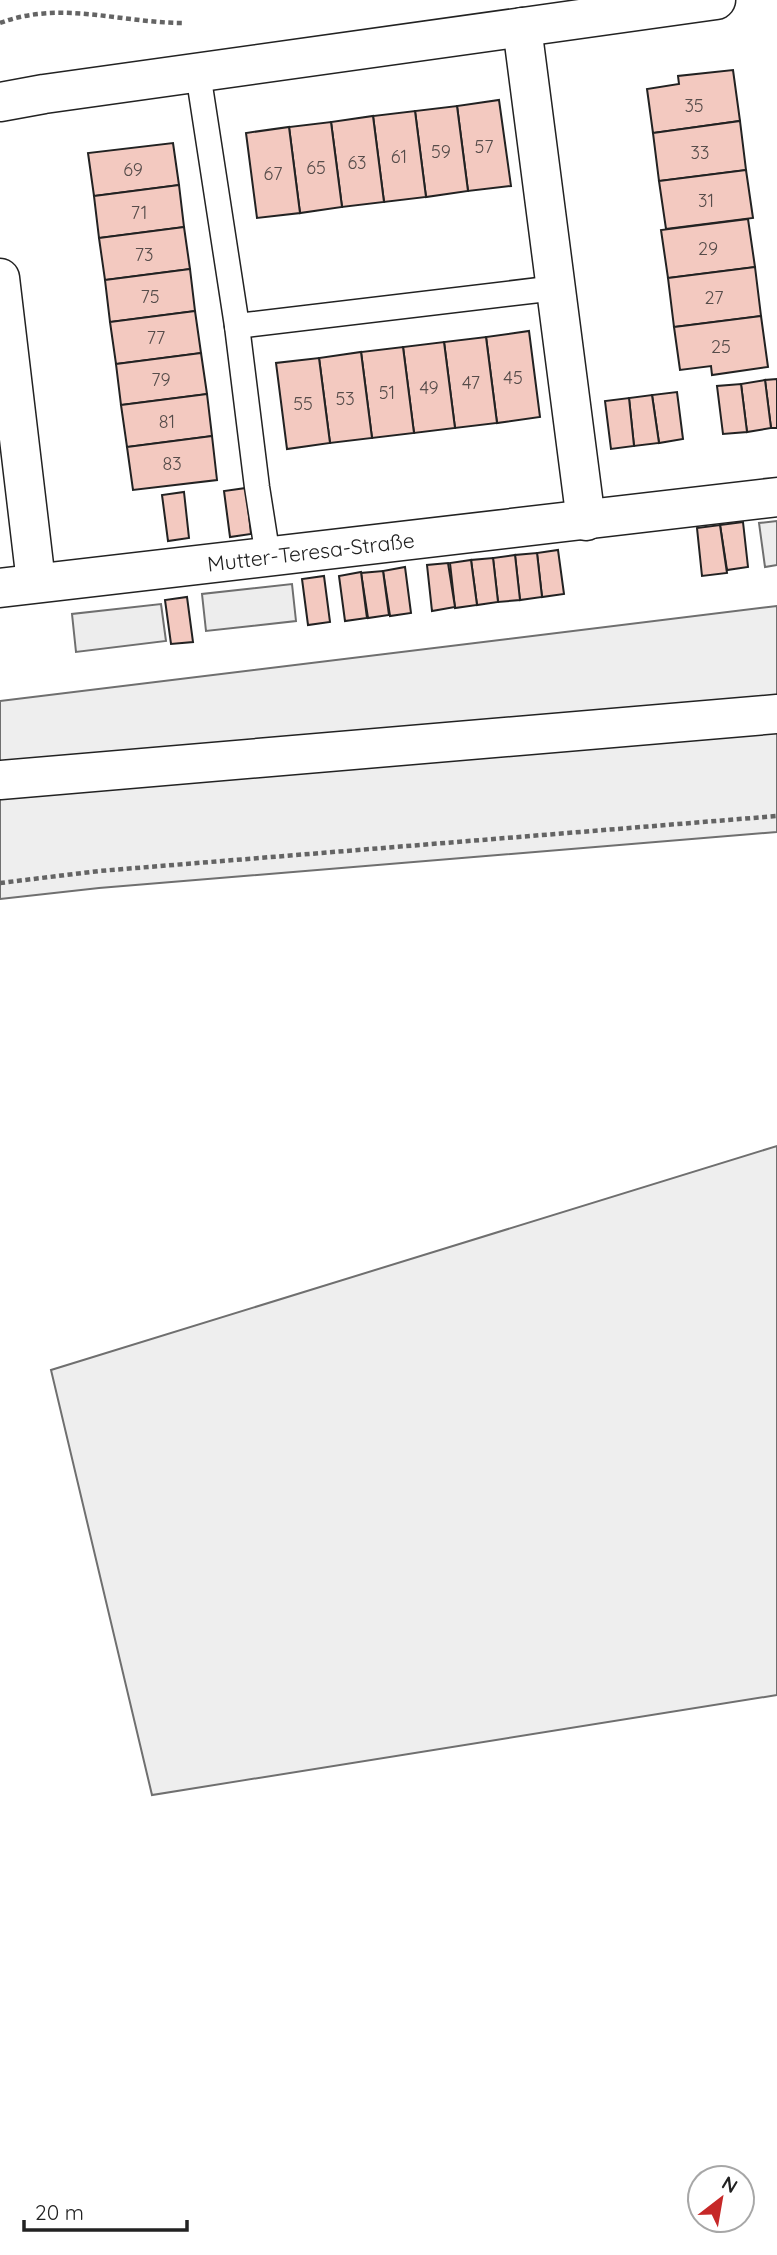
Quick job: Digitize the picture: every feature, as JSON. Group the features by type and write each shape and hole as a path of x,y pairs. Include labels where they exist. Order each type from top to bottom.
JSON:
{"street":[{"path":"0,102 716,0"},
{"path":"522,27 586,521"},
{"name":"Mutter-Teresa-Straße","path":"0,278 18,585 777,497"},
{"path":"0,780 777,714"}],"lane":[{"path":"198,73 237,326 268,557"},
{"path":"237,326 555,288"}],"path":[{"path":"0,23 29,10 59,8 187,23"},
{"path":"0,883 126,869 777,816"}],"shaded area":[{"path":"777,521 777,565 765,567 759,523"},
{"path":"292,584 296,621 206,631 202,594"},
{"path":"161,604 166,641 76,652 72,614"},
{"path":"777,606 777,832 99,888 0,899 0,701"},
{"path":"777,1146 777,1695 152,1795 51,1370"}],"building":[{"path":"733,70 740,121 653,133 647,89 679,84 678,76"},
{"path":"499,100 511,186 468,191 457,106"},
{"path":"457,106 468,191 426,197 415,111"},
{"path":"415,111 426,197 384,202 373,116"},
{"path":"373,116 384,202 342,207 331,122"},
{"path":"740,121 746,170 659,181 653,133"},
{"path":"331,122 342,207 300,213 289,127"},
{"path":"289,127 300,213 257,218 246,133"},
{"path":"173,143 179,185 94,196 88,153"},
{"path":"746,170 753,218 666,229 659,181"},
{"path":"179,185 184,227 99,238 94,196"},
{"path":"748,219 755,267 668,278 661,230"},
{"path":"184,227 190,269 105,280 99,238"},
{"path":"755,267 761,316 674,327 668,278"},
{"path":"190,269 195,311 110,322 105,280"},
{"path":"195,311 201,353 116,364 110,322"},
{"path":"761,316 768,367 712,375 711,366 680,370 674,327"},
{"path":"529,331 540,417 497,423 486,337"},
{"path":"486,337 497,423 455,428 444,342"},
{"path":"444,342 455,428 414,433 403,347"},
{"path":"403,347 414,433 372,438 361,352"},
{"path":"361,352 372,438 330,443 319,358"},
{"path":"201,353 207,394 121,405 116,364"},
{"path":"319,358 330,443 287,449 276,363"},
{"path":"777,379 777,428 771,428 765,380"},
{"path":"765,380 771,428 747,432 741,384"},
{"path":"741,384 747,432 723,434 717,386"},
{"path":"677,392 683,439 659,443 652,395"},
{"path":"207,394 212,436 127,447 121,405"},
{"path":"652,395 659,443 634,446 629,398"},
{"path":"629,398 634,446 611,449 605,401"},
{"path":"212,436 217,480 133,490 127,447"},
{"path":"246,488 251,534 230,537 224,491"},
{"path":"184,492 189,538 168,541 162,495"},
{"path":"743,522 748,567 727,570 720,525"},
{"path":"720,525 727,573 702,576 697,528"},
{"path":"558,550 564,594 542,597 537,553"},
{"path":"537,553 542,597 520,600 515,555"},
{"path":"515,555 520,600 498,602 493,558"},
{"path":"493,558 498,602 477,605 471,560"},
{"path":"471,560 477,605 455,608 450,563"},
{"path":"448,563 455,607 432,611 427,565"},
{"path":"405,567 411,613 390,616 383,571"},
{"path":"383,571 389,615 368,618 361,573"},
{"path":"361,572 367,618 345,621 339,576"},
{"path":"324,576 330,622 308,625 302,579"},
{"path":"187,597 193,642 171,644 165,600"}]}
